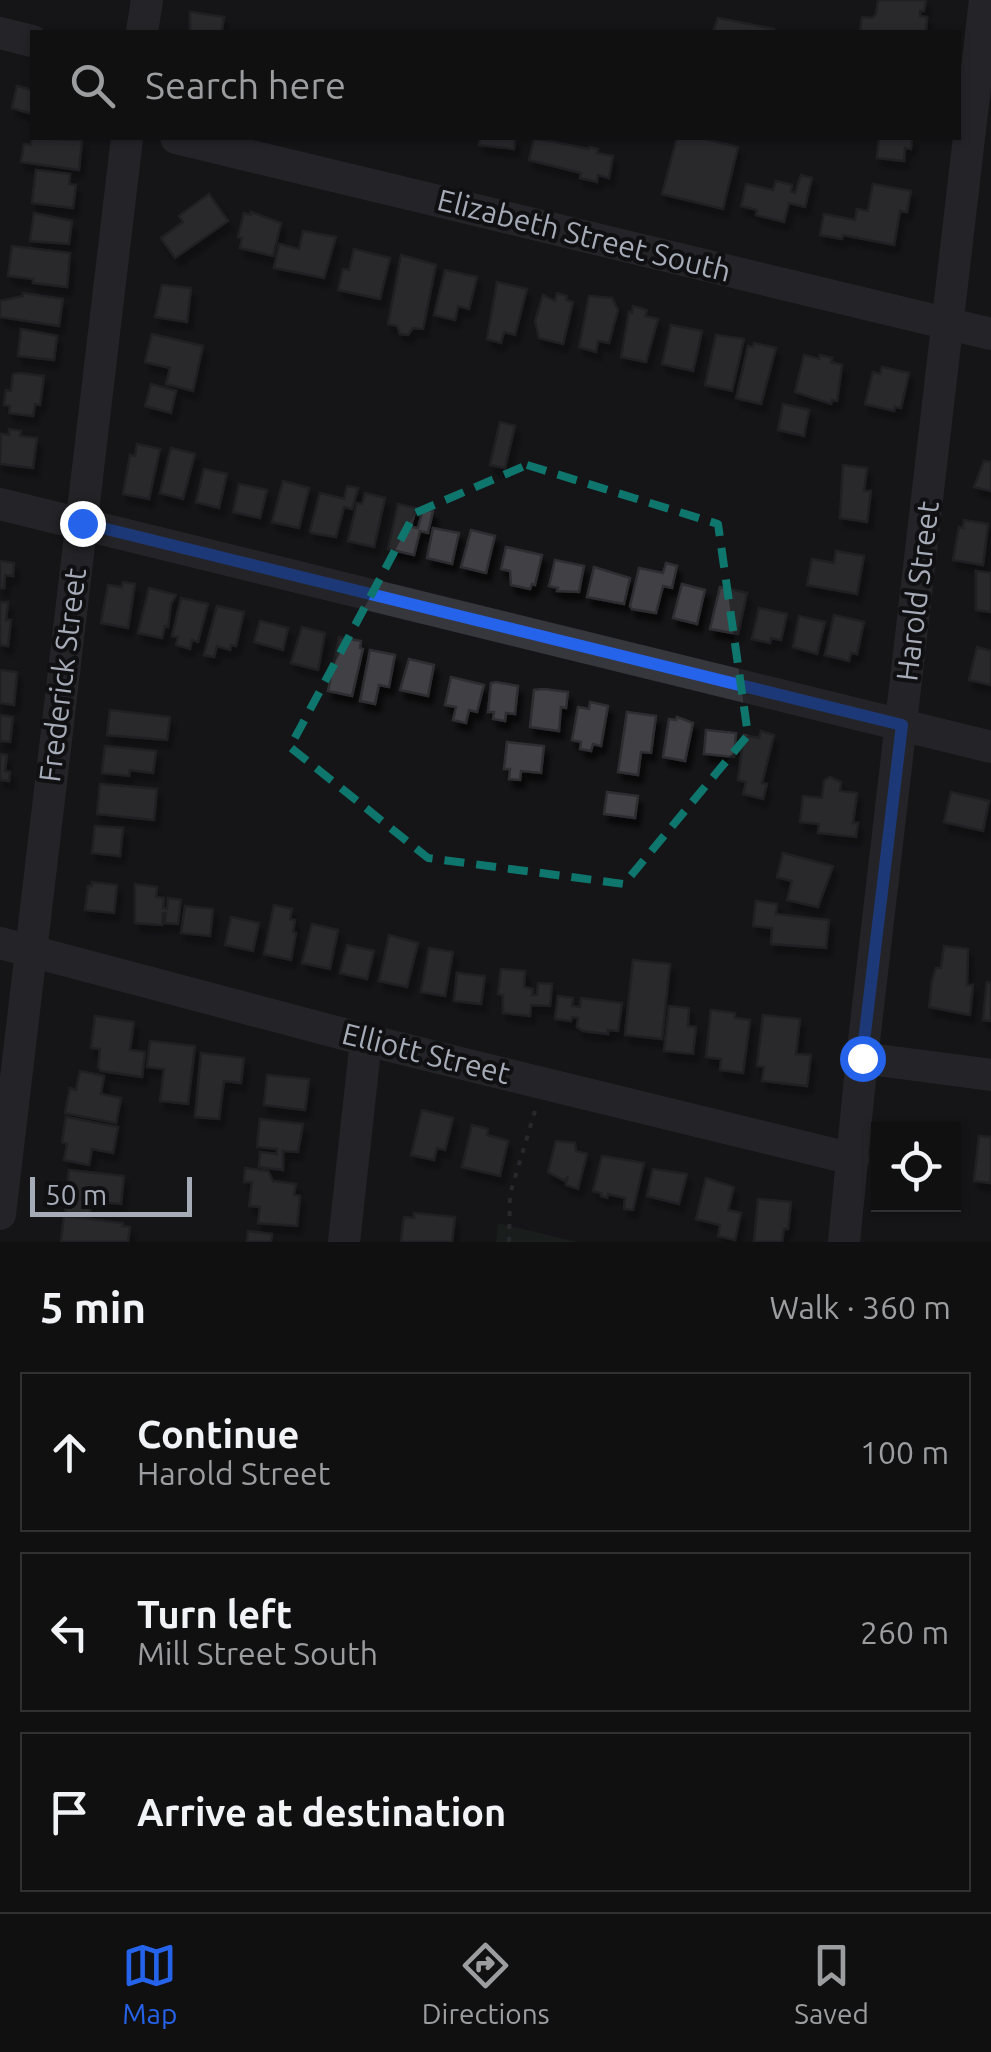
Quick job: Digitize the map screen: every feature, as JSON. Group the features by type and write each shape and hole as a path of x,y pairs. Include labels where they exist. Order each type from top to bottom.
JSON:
{"street":[{"path":"142,30 146,0"},
{"name":"Harold Street","path":"844,1242 985,0"},
{"path":"0,33 30,40"},
{"name":"Frederick Street","path":"0,1214 14,947 82,523 127,140"},
{"name":"Elizabeth Street South","path":"184,140 991,334"},
{"path":"0,504 991,747"},
{"name":"Elliott Street","path":"14,947 366,1040 853,1158"},
{"path":"344,1242 366,1040"},
{"path":"862,1058 991,1075"}],"path":[{"path":"508,1242 510,1194 534,1124 539,1082"}],"highlighted area":[{"path":"527,465 718,524 748,735 624,884 428,858 290,747 415,513"}],"shaded area":[{"path":"498,1223 577,1242 496,1242"}],"building":[{"path":"878,0 926,0 920,16 927,17 926,30 860,30 862,17 872,18"},
{"path":"190,12 224,17 222,30 190,30"},
{"path":"718,18 774,29 774,30 714,30"},
{"path":"17,86 30,89 30,113 12,108"},
{"path":"31,140 82,140 79,170 21,162 24,144 31,145"},
{"path":"480,140 515,140 514,149 479,145"},
{"path":"534,140 590,147 598,149 597,153 613,156 609,178 598,175 597,182 580,178 581,173 529,160"},
{"path":"676,140 709,140 738,147 723,209 662,194"},
{"path":"879,140 912,140 911,149 905,148 904,161 877,158"},
{"path":"36,170 70,174 69,184 76,185 73,208 32,203"},
{"path":"801,175 812,178 805,207 789,203 784,222 756,215 757,210 741,206 746,184 773,190 776,181 792,185 791,192 795,193"},
{"path":"873,184 911,191 907,212 900,211 894,245 843,235 842,239 820,235 824,214 855,220 857,209 868,211"},
{"path":"209,194 228,221 175,258 161,238 183,222 179,216"},
{"path":"34,213 72,221 69,244 30,241"},
{"path":"244,213 281,223 273,256 240,248 242,238 238,237"},
{"path":"303,231 336,237 324,278 274,268 279,244 299,249"},
{"path":"12,246 70,253 67,287 8,276"},
{"path":"354,249 390,258 380,299 338,290"},
{"path":"401,255 436,265 423,329 413,328 408,335 388,324"},
{"path":"445,270 477,277 469,309 458,306 455,320 434,315"},
{"path":"497,282 527,289 515,335 504,332 501,343 487,339"},
{"path":"162,285 191,288 187,322 155,317"},
{"path":"23,293 63,299 59,326 0,317 0,301"},
{"path":"557,293 573,302 563,344 539,338 535,321 543,295 555,301"},
{"path":"589,296 612,298 618,310 609,343 598,341 596,352 579,347"},
{"path":"633,306 647,310 645,316 658,319 646,362 621,357"},
{"path":"671,325 702,331 693,371 662,364"},
{"path":"21,329 57,336 54,360 18,356"},
{"path":"152,334 203,346 193,391 166,384 170,368 145,362"},
{"path":"716,335 744,339 732,391 705,385"},
{"path":"754,343 776,348 761,404 736,398 748,346 753,347"},
{"path":"804,355 832,358 831,362 842,365 837,401 832,400 831,404 795,392"},
{"path":"882,367 909,373 901,408 895,407 894,411 865,404 873,372 880,374"},
{"path":"13,374 44,376 40,405 35,404 33,416 9,413 10,406 4,405"},
{"path":"151,384 176,391 171,413 145,406"},
{"path":"783,404 809,410 804,436 778,430"},
{"path":"500,422 515,426 505,468 490,465"},
{"path":"9,429 21,431 20,436 37,438 33,468 0,464 1,434 9,435"},
{"path":"137,444 160,449 149,499 123,494 130,455 135,456"},
{"path":"171,448 195,454 183,499 160,493"},
{"path":"984,461 991,462 991,491 974,487"},
{"path":"843,465 867,468 864,491 871,491 867,522 840,518"},
{"path":"204,469 227,474 219,508 196,502"},
{"path":"283,481 309,488 299,528 272,522"},
{"path":"239,484 267,490 260,518 233,512"},
{"path":"347,486 358,488 352,509 344,507 336,537 312,533 320,493 344,499"},
{"path":"365,493 385,498 374,547 348,541 357,503 362,504"},
{"path":"398,504 416,508 411,527 418,528 423,509 433,511 428,533 420,531 414,555 388,549"},
{"path":"964,520 988,524 983,565 953,560"},
{"path":"433,528 459,533 452,564 427,558"},
{"path":"471,530 495,536 486,573 461,567"},
{"path":"506,547 542,555 535,585 530,589 511,585 510,571 501,569"},
{"path":"836,551 864,556 857,594 807,585 812,559 834,563"},
{"path":"555,560 584,566 579,592 557,591 558,588 549,586"},
{"path":"0,561 14,563 13,576 5,575 4,588 0,588"},
{"path":"666,563 677,566 672,588 663,586 656,613 632,609 639,568 663,573"},
{"path":"594,567 630,578 624,604 587,597"},
{"path":"976,571 991,573 991,612 976,610"},
{"path":"123,582 135,584 128,628 101,623 108,585 122,587"},
{"path":"682,584 705,590 697,624 673,618"},
{"path":"720,587 747,593 738,634 710,629"},
{"path":"149,588 176,595 162,638 138,633"},
{"path":"181,598 208,604 198,642 192,640 190,649 176,645 178,637 172,636"},
{"path":"0,602 8,602 8,646 0,645"},
{"path":"217,606 244,612 236,646 231,645 230,650 217,646 214,657 204,655"},
{"path":"759,608 787,614 781,640 771,638 770,643 752,639"},
{"path":"834,615 864,622 857,654 851,653 849,661 825,655"},
{"path":"799,616 825,622 817,654 793,647"},
{"path":"260,621 288,628 283,650 254,642"},
{"path":"302,627 325,633 318,670 291,663"},
{"path":"339,637 361,641 363,649 352,696 328,691"},
{"path":"977,647 991,651 991,685 969,680"},
{"path":"370,650 395,655 389,687 379,685 375,704 360,701"},
{"path":"409,659 434,665 428,696 400,690"},
{"path":"0,670 17,672 14,705 0,703"},
{"path":"451,677 484,685 477,712 469,710 466,723 453,720 456,707 445,705"},
{"path":"491,683 518,686 515,714 506,713 505,721 493,719 494,712 488,712"},
{"path":"534,690 568,692 566,708 561,707 559,731 530,727"},
{"path":"590,702 608,706 601,746 593,744 591,751 580,749 581,742 572,740 578,707 589,709"},
{"path":"110,710 170,717 167,740 107,735"},
{"path":"627,712 656,716 651,753 641,752 638,775 618,772"},
{"path":"0,715 13,717 10,742 0,741"},
{"path":"677,717 693,723 685,761 663,757 669,719"},
{"path":"706,730 736,733 734,757 704,754"},
{"path":"761,731 774,735 762,783 767,784 763,799 743,794 746,782 738,780 744,735 759,738"},
{"path":"507,742 544,746 541,773 521,771 520,780 509,779 510,769 504,769"},
{"path":"105,746 156,751 153,773 102,773"},
{"path":"0,754 7,755 5,771 10,772 9,781 0,780"},
{"path":"830,777 841,782 840,791 857,793 853,823 858,823 856,837 818,833 819,824 800,822 803,796 822,798 824,781"},
{"path":"100,784 157,789 154,820 97,814"},
{"path":"607,792 638,796 635,818 604,814"},
{"path":"951,792 989,801 983,831 944,822"},
{"path":"95,826 123,828 120,856 92,853"},
{"path":"783,853 833,866 818,907 787,900 792,881 777,877"},
{"path":"92,882 117,885 114,913 85,910"},
{"path":"135,884 157,887 156,897 164,898 163,908 167,909 168,898 181,900 178,924 165,923 166,913 162,925 135,923"},
{"path":"756,901 777,904 776,914 829,920 826,948 771,944 772,928 753,926"},
{"path":"274,905 292,909 290,919 295,920 296,933 291,960 264,954"},
{"path":"185,906 213,909 210,936 181,933"},
{"path":"231,917 259,923 253,951 225,945"},
{"path":"312,924 338,930 330,969 302,963"},
{"path":"389,935 418,943 407,987 379,981"},
{"path":"347,945 374,951 367,979 340,973"},
{"path":"944,946 968,949 967,985 973,985 970,1015 929,1007 932,981 936,968 941,968"},
{"path":"429,948 453,952 445,996 421,992"},
{"path":"633,960 670,964 662,1039 625,1035"},
{"path":"501,969 525,971 524,987 533,989 532,995 537,995 538,983 552,984 550,1006 531,1005 530,1016 503,1013 503,995 498,994"},
{"path":"457,973 485,976 481,1004 454,1001"},
{"path":"987,982 991,983 991,1021 983,1020"},
{"path":"558,996 573,998 572,1006 580,1007 581,998 622,1003 618,1031 583,1031 577,1027 578,1018 555,1019"},
{"path":"669,1006 689,1008 688,1026 696,1027 693,1054 664,1051"},
{"path":"711,1010 735,1013 735,1018 750,1020 743,1073 720,1070 721,1059 706,1057"},
{"path":"763,1015 800,1019 796,1054 811,1055 807,1086 762,1081 764,1067 757,1066"},
{"path":"95,1016 134,1022 130,1050 145,1052 142,1077 101,1071 100,1049 91,1048"},
{"path":"150,1041 195,1046 188,1104 160,1101 164,1069 147,1067"},
{"path":"201,1053 244,1058 241,1083 224,1081 219,1119 195,1117"},
{"path":"80,1071 104,1076 101,1094 121,1098 116,1123 65,1113 70,1088 76,1090"},
{"path":"267,1075 309,1079 305,1110 264,1105"},
{"path":"422,1110 453,1118 445,1150 437,1148 434,1160 411,1155"},
{"path":"66,1117 118,1127 113,1153 92,1149 89,1165 64,1160"},
{"path":"260,1119 303,1124 298,1152 283,1151 283,1170 259,1167 260,1152 277,1154 277,1149 257,1147"},
{"path":"472,1125 488,1129 487,1135 508,1141 500,1176 462,1167"},
{"path":"979,1136 991,1137 991,1183 974,1181"},
{"path":"556,1141 575,1143 576,1151 587,1154 578,1189 566,1185 568,1176 565,1181 548,1172"},
{"path":"602,1156 644,1163 633,1210 624,1209 625,1198 608,1194 607,1198 593,1191"},
{"path":"245,1168 268,1171 273,1181 296,1184 294,1195 300,1196 297,1226 258,1223 260,1207 249,1206 252,1182 244,1182"},
{"path":"653,1169 687,1174 679,1204 647,1196"},
{"path":"69,1170 124,1176 121,1204 91,1201 90,1216 65,1213"},
{"path":"706,1178 734,1187 728,1210 741,1213 735,1240 718,1236 720,1225 696,1219"},
{"path":"758,1199 791,1202 782,1242 754,1242"},
{"path":"414,1213 455,1217 452,1242 401,1242 404,1217 414,1218"},
{"path":"64,1216 123,1223 122,1226 130,1227 128,1242 61,1242"},
{"path":"248,1231 272,1234 271,1242 247,1242"}],"route":[{"path":"82,523 902,725 862,1058"}]}
